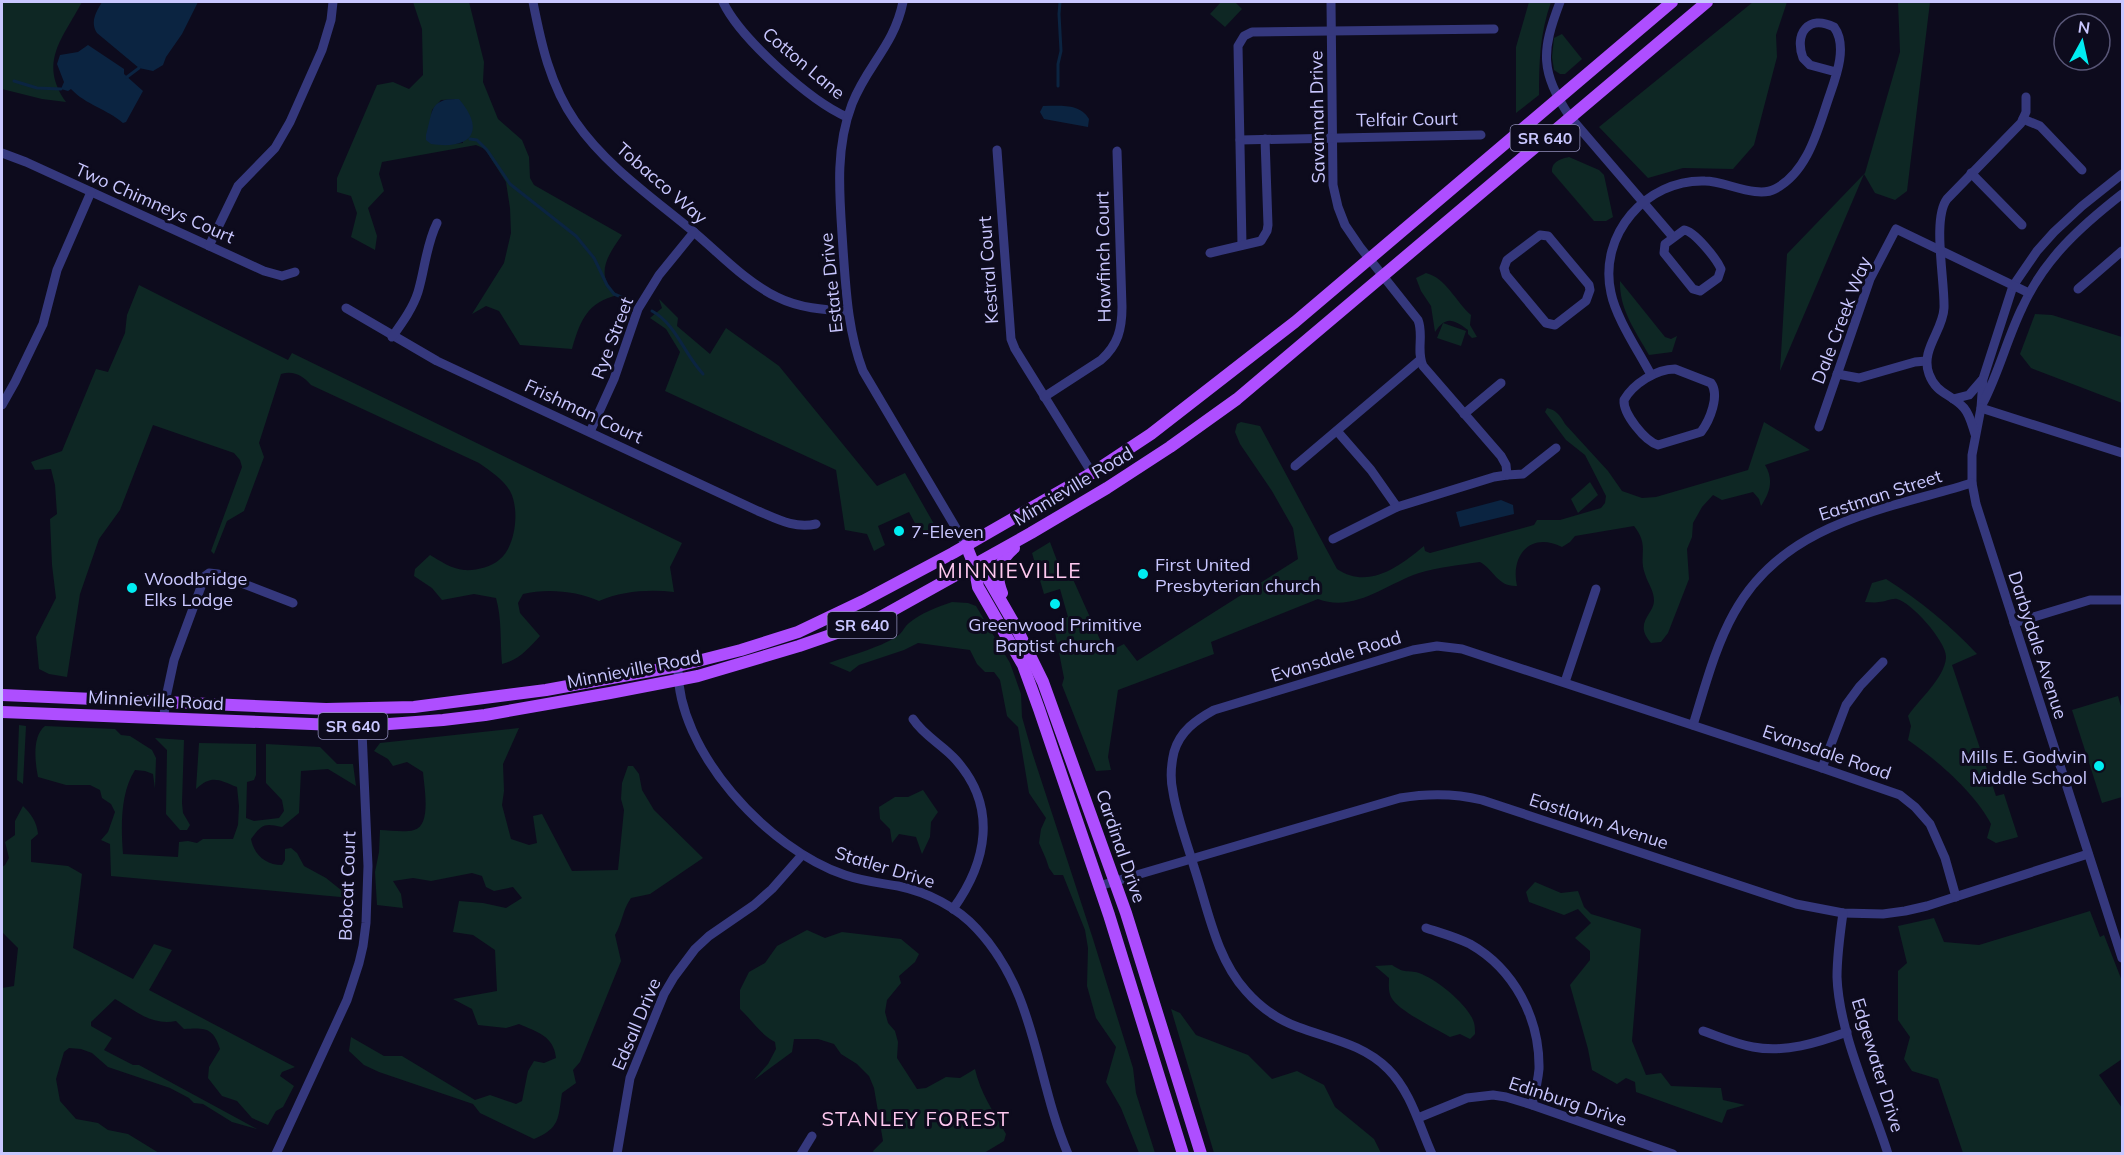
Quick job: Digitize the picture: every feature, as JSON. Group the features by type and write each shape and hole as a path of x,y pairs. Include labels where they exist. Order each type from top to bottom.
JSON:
{"main road":[{"name":"Minnieville Road","path":"2,694 326,709 414,707 482,699 678,666 798,632 863,601 966,546 1092,473 1151,434 1295,322 1672,2"},
{"name":"Minnieville Road","path":"2,712 362,726 466,717 678,680 749,662 854,628 877,618 1031,533 1116,482 1237,399 1707,2"},
{"path":"1016,627 999,584 998,569 1004,558 1031,533"},
{"name":"Cardinal Drive","path":"966,546 974,565 978,586 1023,665 1099,886 1183,1154"},
{"name":"Cardinal Drive","path":"974,565 986,575 1016,627 1043,682 1115,882 1201,1154"}],"street":[{"path":"209,246 238,186 275,147 290,122 322,50 331,20 333,2"},
{"name":"Tobacco Way","path":"533,2 552,78 574,121 623,173 751,281 779,298 810,308 848,311"},
{"name":"Cotton Lane","path":"723,2 764,54 824,103 847,117"},
{"name":"Estate Drive","path":"903,2 897,25 889,42 861,85 847,117 841,142 838,180 848,311 856,351 863,371 966,546"},
{"name":"Savannah Drive","path":"1331,2 1334,185 1338,207 1345,225 1420,323 1420,360"},
{"path":"1560,2 1548,34 1546,48 1548,75 1558,99 1570,117 1673,237"},
{"path":"1651,375 1615,308 1610,287 1610,259 1624,222 1642,202 1665,188 1683,182 1713,181 1762,193 1779,188 1811,150 1836,72 1840,52 1835,29 1827,24 1816,23 1809,26 1800,37 1803,58 1810,64 1836,72"},
{"path":"1242,245 1238,46 1240,40 1252,32 1494,29"},
{"path":"1976,436 1965,410 1936,387 1928,373 1926,362 1941,325 1944,308 1940,250 1942,206 2023,119 2026,112 2026,97"},
{"path":"2023,119 2040,126 2082,170"},
{"name":"Telfair Court","path":"1240,140 1481,135"},
{"path":"1210,253 1261,241 1267,231 1265,139"},
{"name":"Kestral Court","path":"997,150 1009,328 1015,349 1092,473"},
{"name":"Hawfinch Court","path":"1044,397 1109,353 1121,328 1118,150"},
{"name":"Two Chimneys Court","path":"2,153 276,275 295,272"},
{"path":"1971,173 2022,225"},
{"name":"Darbydale Avenue","path":"2122,174 2054,232 2037,251 2013,286 1983,379 1981,408 1972,454 1972,483 1976,504 2122,957"},
{"path":"2,405 43,324 57,270 92,192"},
{"name":"Darbydale Avenue","path":"1981,408 1994,381 2016,321 2029,293 2047,265 2076,232 2122,194"},
{"path":"392,337 404,321 418,293 429,243 437,224"},
{"path":"1684,230 1689,230 1719,265 1719,276 1702,291 1693,289 1665,256 1664,246 1673,237 1684,230"},
{"name":"Dale Creek Way","path":"1819,427 1870,279 1896,230 2029,293"},
{"name":"Rye Street","path":"590,432 614,379 638,309 658,275 694,232"},
{"path":"1546,235 1589,285 1590,290 1586,301 1559,323 1548,324 1506,275 1504,265 1536,236 1546,235"},
{"path":"2078,289 2122,251"},
{"path":"1590,290 1610,287"},
{"name":"Frishman Court","path":"346,308 392,337 437,361 790,524 800,526 816,524"},
{"path":"1295,466 1420,360 1426,370 1502,456 1506,465 1506,475"},
{"path":"1837,374 1859,378 1915,362 1926,362"},
{"path":"1675,369 1711,382 1716,395 1701,432 1662,445 1653,444 1648,440 1626,414 1624,404 1628,394 1651,375 1662,370 1675,369"},
{"path":"1953,399 1965,397 1973,392 1983,379"},
{"path":"1464,414 1501,383"},
{"path":"1981,408 2122,453"},
{"path":"1337,431 1376,475 1397,507"},
{"path":"1333,539 1397,507 1494,477 1523,474 1556,448"},
{"name":"Eastman Street","path":"1693,724 1720,644 1735,612 1760,577 1782,555 1810,536 1835,525 1972,483"},
{"path":"164,718 174,660 205,576 209,573 218,574 293,603"},
{"path":"1564,682 1596,590"},
{"path":"2014,623 2090,600 2122,600"},
{"name":"Evansdale Road","path":"1432,1154 1405,1091 1377,1059 1353,1046 1292,1025 1269,1011 1248,994 1229,968 1221,951 1173,792 1172,765 1179,738 1201,717 1214,710 1413,650 1437,646 1461,648 1889,790 1915,807 1930,824 1937,837 1956,897"},
{"path":"1822,768 1846,705 1882,662"},
{"name":"Statler Drive","path":"678,666 678,680 687,718 695,738 719,777 779,838 802,855 845,875 916,891 953,909 969,921 988,942 1014,983 1029,1019 1051,1110 1068,1154"},
{"name":"Bobcat Court","path":"276,1154 346,1000 359,963 366,923 368,884 361,709"},
{"path":"913,719 926,734 947,750 967,773 976,792 982,816 982,849 979,862 965,892 953,909"},
{"name":"Eastlawn Avenue","path":"1099,886 1400,798 1422,794 1463,796 1492,803 1796,904 1844,913 1883,914 1905,911 2088,854"},
{"name":"Edsall Drive","path":"617,1154 630,1078 664,994 674,977 695,949 718,929 754,905 772,889 802,855"},
{"name":"Edgewater Drive","path":"1844,913 1837,977 1842,1013 1888,1154"},
{"path":"1426,928 1455,937 1483,952 1515,985 1530,1015 1537,1046 1539,1070 1532,1106"},
{"path":"1703,1031 1745,1045 1773,1048 1809,1044 1847,1032"},
{"name":"Edinburg Drive","path":"1418,1118 1467,1098 1480,1095 1506,1097 1673,1154"},
{"path":"801,1154 812,1136"}],"green space":[{"path":"2,2 82,2 61,39 54,62 54,75 66,102 42,99 2,89"},
{"path":"413,2 469,2 484,62 483,82 498,119 522,140 529,157 530,178 534,185 622,235 605,265 606,280 610,288 618,295 599,302 586,314 572,349 520,345 499,311 486,306 472,314 504,263 511,233 506,182 485,149 476,145 382,162 379,174 384,191 368,208 377,236 375,250 351,237 357,213 351,196 337,192 337,178 377,85 393,82 409,89 423,75 422,29","holes":["459,99 463,143 452,144 430,123 432,110 441,100"]},
{"path":"1221,2 1235,2 1242,9 1225,27 1210,14"},
{"path":"1529,2 1551,2 1544,25 1541,48 1539,95 1516,113 1516,47"},
{"path":"1753,2 1787,2 1776,35 1777,57 1754,145 1733,169 1683,168 1648,178 1599,127"},
{"path":"1898,2 1930,2 1907,191 1895,200 1875,193 1864,174 1900,52"},
{"path":"1562,34 1582,59 1565,74 1554,70 1552,57 1554,38"},
{"path":"1569,157 1599,170 1604,175 1613,217 1606,221 1594,221 1552,172 1555,163"},
{"path":"1864,174 1780,371 1787,254"},
{"path":"1426,273 1445,285 1471,315 1470,325 1477,337 1472,338 1468,330 1450,321 1443,323 1435,332 1431,306 1416,278"},
{"path":"1620,281 1665,337 1671,339 1677,336 1672,352 1649,355 1625,311"},
{"path":"139,285 288,360 292,353 682,543 670,567 674,592 636,592 599,601 562,592 542,591 523,594 518,603 520,613 540,636 519,657 502,664 500,622 496,598 474,594 442,600 432,588 414,576 415,569 430,555 464,570 483,568 499,560 509,546 515,527 515,508 510,491 496,475 479,463 311,385 298,375 286,373 281,374 259,443 264,457 244,511 227,521 214,554 211,551 242,467 240,460 234,453 153,425 120,510 99,539 80,594 67,677 49,674 39,669 36,637 56,598 50,519 57,514 55,485 51,469 35,470 31,462 62,451 96,369 108,372 125,333 127,315"},
{"path":"659,299 678,318 677,326 710,354 726,328 779,366 877,486 905,473 938,531 930,533 917,527 909,512 878,526 885,545 874,551 867,534 845,530 836,470 665,391 680,352 666,329 650,318 662,308"},
{"path":"2035,314 2052,315 2122,337 2122,403 2031,368 2020,354"},
{"path":"1443,323 1466,331 1461,346 1437,338"},
{"path":"1547,408 1559,416 1608,471 1622,491 1642,498 1656,497 1748,470 1764,422 1810,450 1765,465 1770,486 1761,506 1753,492 1722,500 1713,495 1702,507 1693,523 1692,537 1687,549 1689,579 1668,633 1661,642 1651,643 1644,630 1654,597 1643,567 1643,545 1634,526 1575,536 1562,547 1541,542 1532,544 1520,556 1516,575 1517,586 1505,584 1480,562 1419,573 1357,600 1331,602 1318,599 1211,642 1214,654 1118,690 1108,757 1111,770 1096,771 1062,685 1064,678 1053,622 1068,617 1060,589 1044,594 1032,553 1050,542 1062,574 1072,577 1106,653 1124,644 1137,661 1298,559 1293,528 1272,491 1240,444 1235,432 1237,424 1241,422 1260,426 1337,569 1360,577 1372,576 1394,568 1424,546 1425,551 1430,553 1534,525 1537,520 1560,520 1601,508 1606,496 1585,455 1566,440 1545,412"},
{"path":"1590,482 1598,495 1578,513 1571,499"},
{"path":"1886,579 1934,614 1977,654 1952,665 1996,796 2004,794 2018,837 1996,843 1987,838 1991,824 1976,801 1943,767 1908,740 1911,726 1908,716 1941,674 1946,658 1945,651 1935,634 1911,607 1897,599 1865,602 1872,583"},
{"path":"952,602 976,606 1010,663 1021,694 1022,717 1032,752 1133,1068 1136,1093 1155,1153 1139,1153 1121,1108 1106,1082 1116,1047 1096,1018 1087,986 1088,948 1085,930 1063,875 1054,875 1039,843 1041,829 1046,818 1029,793 1018,727 1007,716 1000,680 994,672 985,672 977,664 970,650 918,643 859,665 850,672 829,663 886,643 900,634 919,616"},
{"path":"2118,696 2122,710 2122,797 2102,803 2072,710"},
{"path":"19,725 26,726 23,784 17,780"},
{"path":"45,726 115,729 121,735 130,736 152,750 156,758 155,789 153,774 135,770 127,789 122,822 123,854 178,857 179,842 197,843 203,839 233,839 238,825 237,787 211,780 196,789 199,743 256,744 256,775 254,780 247,782 246,818 254,821 279,818 284,811 282,800 266,783 266,744 320,747 337,764 353,764 356,786 328,769 301,771 299,813 282,827 264,826 251,839 258,854 266,861 276,865 282,865 285,860 285,849 291,848 297,853 304,866 326,878 351,898 111,876 110,844 101,840 108,832 115,812 111,804 102,798 100,790 90,785 66,785 38,777 35,757 36,743"},
{"path":"519,728 503,764 502,805 511,839 529,845 537,843 533,816 542,814 572,871 618,870 624,810 621,799 622,783 628,766 633,766 639,774 642,790 654,810 703,858 650,894 631,898 615,935 621,961 580,1062 573,1070 576,1083 562,1093 558,1116 553,1126 549,1131 534,1139 480,1113 473,1104 364,1065 349,1051 351,1037 384,1056 402,1056 475,1100 490,1095 516,1104 522,1101 528,1071 534,1061 544,1063 556,1058 552,1045 538,1032 519,1024 506,1028 478,1025 472,1009 453,999 497,991 495,950 473,935 453,932 459,901 506,908 522,898 513,887 494,891 486,887 482,876 472,873 431,881 413,878 393,881 401,894 403,908 377,905 375,872 380,830 406,831 420,827 426,805 423,772 407,762 393,766 388,759 374,751 380,743"},
{"path":"155,738 184,740 182,803 183,813 190,825 187,830 180,830 166,814 167,750"},
{"path":"923,790 938,812 931,822 930,837 922,854 916,837 899,834 892,843 890,829 880,819 879,807 895,797 908,797"},
{"path":"23,806 33,819 38,834 31,840 31,862 68,866 82,874 73,948 133,979 154,944 172,950 149,990 295,1067 282,1072 280,1076 294,1086 283,1107 276,1111 268,1125 252,1118 237,1101 222,1096 208,1078 209,1067 220,1049 211,1033 203,1029 184,1029 176,1021 152,1019 137,1013 115,999 91,1022 91,1026 112,1038 104,1050 133,1065 139,1065 257,1129 232,1122 203,1104 194,1103 170,1088 108,1067 92,1053 69,1048 64,1052 56,1079 60,1101 76,1119 98,1123 108,1130 128,1134 159,1153 2,1153 2,988 14,986 18,948 2,932 2,867 9,858 5,842 15,835 15,821"},
{"path":"1535,882 1561,893 1578,891 1584,907 1591,914 1641,929 1632,1041 1646,1075 1661,1073 1671,1086 1721,1088 1723,1100 1745,1105 1727,1110 1722,1123 1636,1092 1635,1082 1626,1078 1617,1084 1592,1070 1570,985 1590,960 1590,951 1575,938 1591,923 1578,909 1564,915 1529,902 1526,892"},
{"path":"2090,911 2100,937 2104,935 2122,981 2122,1059 2099,1075 2122,1108 2122,1153 1963,1153 1938,1079 1912,1071 1904,1059 1910,1037 1898,1020 1898,971 1907,963 1898,926 1934,918 1944,942 1979,945"},
{"path":"807,930 825,938 842,932 901,939 919,954 915,962 899,976 901,983 887,1000 885,1012 898,1042 897,1058 917,1089 926,1088 946,1077 960,1078 975,1069 984,1094 1006,1134 1004,1141 984,1153 874,1153 873,1151 883,1141 874,1088 869,1076 857,1064 841,1054 834,1044 818,1039 794,1039 792,1052 754,1080 768,1064 776,1049 775,1042 740,1009 740,990 749,972 765,963 777,946"},
{"path":"1392,965 1401,970 1426,976 1450,992 1469,1013 1474,1023 1475,1034 1470,1039 1460,1034 1450,1037 1401,1008 1390,995 1389,978 1375,966"},
{"path":"1171,1009 1180,1013 1196,1035 1248,1055 1272,1079 1297,1071 1324,1085 1335,1107 1374,1139 1381,1153 1214,1153"}],"water":[{"path":"102,2 198,2 163,65 153,71 139,68 97,33 94,21"},
{"path":"88,45 124,69 124,74 143,91 126,122 123,123 71,89 68,91 61,89 64,82 57,64 60,55 78,52"},
{"path":"459,99 472,121 473,129 470,136 456,144 431,144 426,140 426,135 434,108 442,101"},
{"path":"1043,106 1069,106 1080,110 1089,119 1088,127 1044,119 1040,112"},
{"path":"1501,500 1513,505 1514,514 1460,527 1456,512"}],"waterway":[{"path":"1058,86 1058,64 1061,51 1060,2"},
{"path":"127,77 139,68"},
{"path":"14,81 37,88 61,89"},
{"path":"470,139 477,140 487,150 510,184 576,236 594,258 614,294 631,301"},
{"path":"652,311 674,331 703,374"}],"place":[{"name":"7-Eleven","path":"899,531"},
{"name":"First United Presbyterian church","path":"1143,574"},
{"name":"Woodbridge Elks Lodge","path":"132,588"},
{"name":"Greenwood Primitive Baptist church","path":"1055,604"},
{"name":"Mills E. Godwin Middle School","path":"2099,766"}],"district":[{"name":"MINNIEVILLE","path":"1010,570"},
{"name":"STANLEY FOREST","path":"916,1118"}]}
